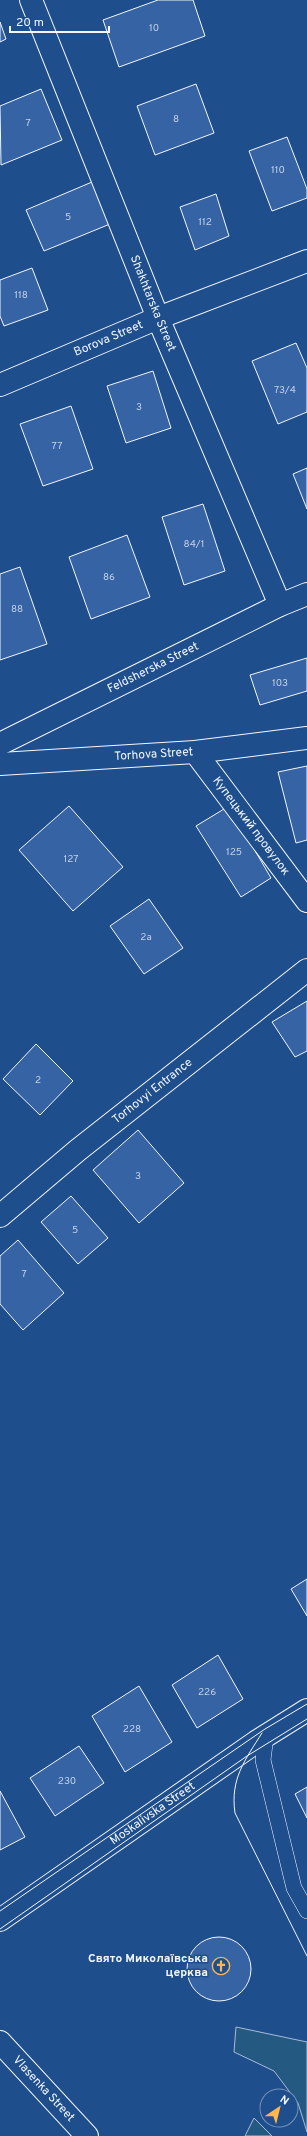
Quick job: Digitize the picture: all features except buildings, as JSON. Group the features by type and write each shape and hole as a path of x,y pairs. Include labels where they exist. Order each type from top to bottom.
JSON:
{"street":[{"name":"Shakhtarska Street","path":"31,0 158,318 280,605"},
{"name":"Borova Street","path":"0,385 158,318 307,261"},
{"name":"Feldsherska Street","path":"0,744 280,605 307,594"},
{"name":"Torhova Street","path":"0,764 195,752 307,738"},
{"name":"Купецький провулок","path":"195,752 307,901"},
{"name":"Torhovyi Entrance","path":"0,1216 78,1150 307,970"},
{"name":"Moskalivska Street","path":"0,1920 261,1739 307,1710"},
{"name":"Vlasenka Street","path":"0,2042 87,2136"}],"lane":[{"path":"261,1739 265,1744 263,1760 294,1888 307,1911"}],"shaded area":[{"path":"236,2027 307,2042 307,2132 299,2106 299,2088 287,2088 274,2071 234,2052"},
{"path":"254,2118 259,2123 259,2128 264,2128 272,2136 245,2136"}],"tram line":[{"path":"0,1911 265,1729 307,1704"},
{"path":"0,1929 247,1756 307,1719"},
{"path":"262,1733 240,1770 235,1790 235,1813 307,1956"}],"place":[{"name":"Свято Миколаївська церква","path":"221,1966"}]}
